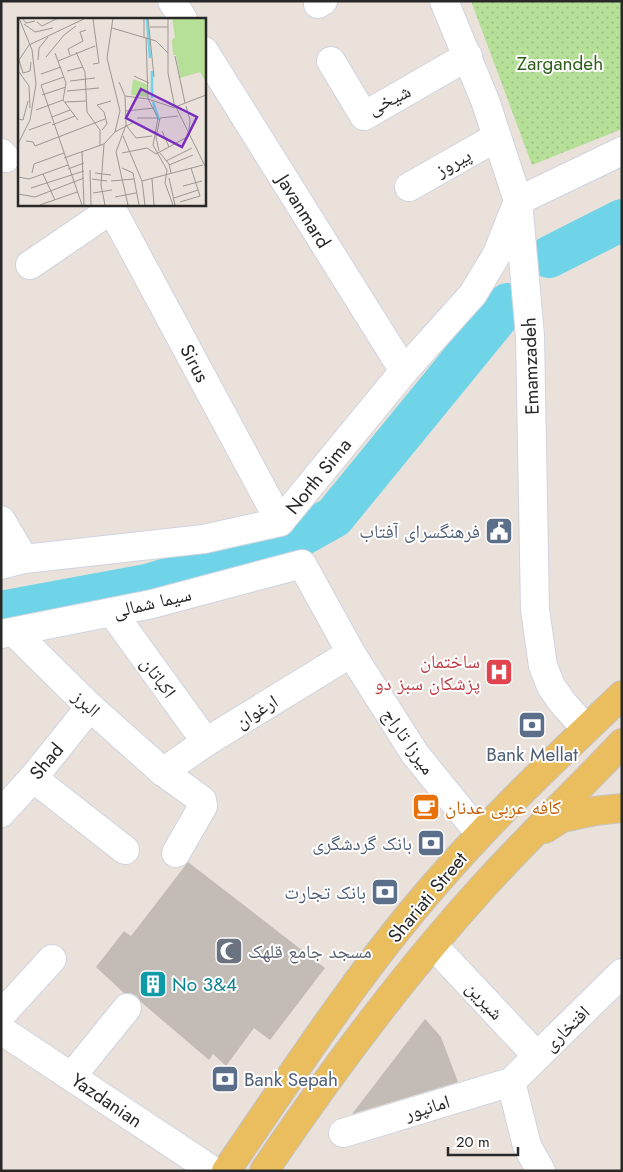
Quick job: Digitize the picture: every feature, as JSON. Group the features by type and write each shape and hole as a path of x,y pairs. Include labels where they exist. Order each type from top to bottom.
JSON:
{"main road":[{"name":"Shariati Street","path":"226,1171 370,964 438,882 480,834 586,729 617,709"},
{"path":"586,729 619,752"},
{"name":"Shariati Street","path":"264,1171 303,1113 398,986 482,888 529,839 619,752"},
{"path":"529,839 562,818 622,808"}],"street":[{"path":"172,1 182,18"},
{"name":"Emamzadeh","path":"444,1 468,56 518,201 530,336 535,609 544,666 551,686 562,702 586,729"},
{"name":"Javanmard","path":"205,54 404,371"},
{"name":"شیخی","path":"332,61 364,116 468,56"},
{"name":"پیروز","path":"409,187 497,138"},
{"path":"518,201 622,151"},
{"name":"North Sima","path":"13,562 204,539 280,522 404,371 473,294 497,254 518,201"},
{"path":"30,266 110,206"},
{"name":"Sirus","path":"110,206 280,522"},
{"path":"1,520 13,562"},
{"name":"سیما شمالی","path":"7,633 152,604 302,564"},
{"name":"میرزا تاراج","path":"302,564 351,653 415,754 480,834"},
{"name":"اکباتان","path":"112,612 206,742"},
{"name":"البرز","path":"7,633 163,772 202,800 203,806 176,853"},
{"name":"ارغوان","path":"163,772 206,742 351,653"},
{"name":"Shad","path":"1,813 90,707"},
{"path":"32,778 125,850"},
{"name":"شیرین","path":"434,944 537,1056"},
{"path":"1,1015 52,959"},
{"name":"افتخاری","path":"511,1082 622,973"},
{"path":"72,1076 126,1008"},
{"name":"Yazdanian","path":"1,1030 213,1171"},
{"path":"511,1082 527,1146 541,1171"},
{"name":"امانپور","path":"343,1133 511,1082"}],"green space":[{"name":"Zargandeh","path":"471,1 622,1 622,129 532,165"}],"building":[{"name":"مسجد جامع قلهک","path":"188,862 325,968 270,1040 254,1028 226,1066 213,1054 209,1060 141,1002 137,996 124,993 96,967 124,931 131,936"},
{"path":"425,1019 441,1037 458,1082 352,1114"}],"waterway":[{"path":"549,257 622,220"},
{"path":"1,612 147,585 293,540 334,517 508,304"}],"place":[{"name":"فرهنگسرای آفتاب","path":"499,531"},
{"name":"ساختمان پزشکان سبز دو","path":"499,672"},
{"name":"Bank Mellat","path":"532,725"},
{"name":"کافه عربی عدنان","path":"426,807"},
{"name":"بانک گردشگری","path":"431,843"},
{"name":"بانک تجارت","path":"385,892"},
{"name":"مسجد جامع قلهک","path":"229,951"},
{"name":"No 3&4","path":"153,984"},
{"name":"Bank Sepah","path":"225,1079"}]}
